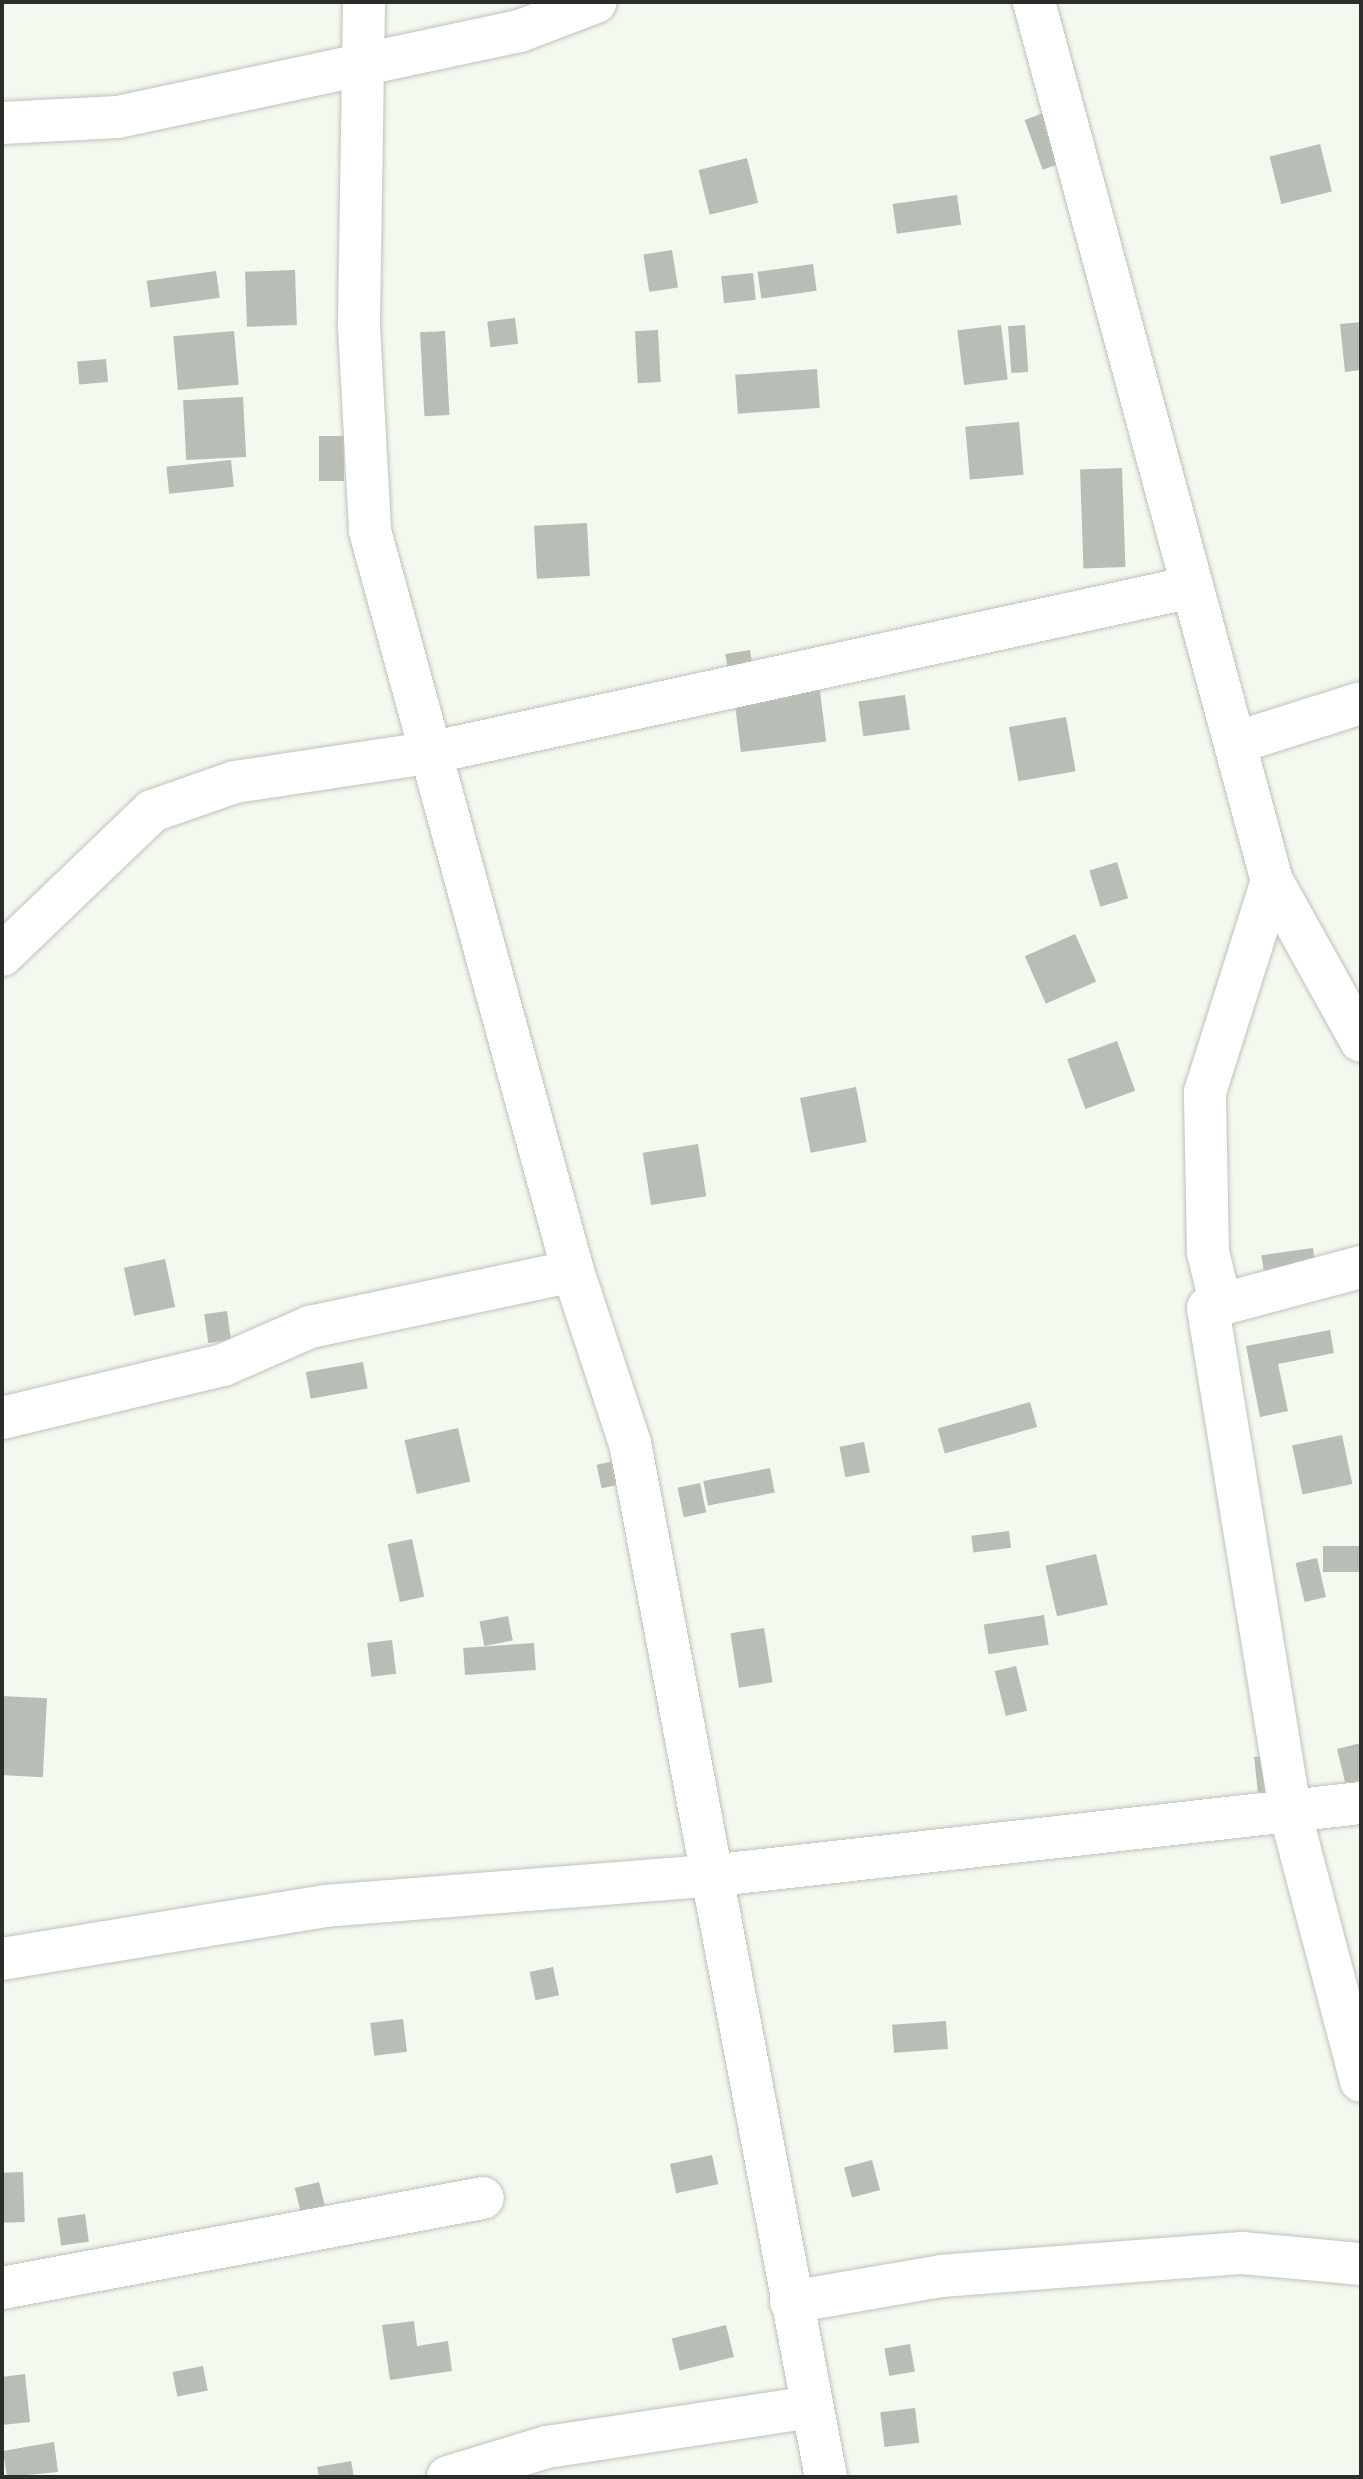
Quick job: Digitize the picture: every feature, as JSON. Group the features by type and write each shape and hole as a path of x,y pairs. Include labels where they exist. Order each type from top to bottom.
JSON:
{"street":[{"path":"364,2 366,65 359,326 370,531 434,752 573,1271 630,1443 709,1876 826,2477"},
{"path":"2,123 118,117 520,31 596,2"},
{"path":"1034,2 1272,881 1361,1041"},
{"path":"2,955 152,811 235,782 434,752 1192,587"},
{"path":"1235,743 1361,703"},
{"path":"1220,1301 1208,1252 1205,1092 1272,881"},
{"path":"1361,1267 1220,1301 1208,1308 1291,1816 1361,2081"},
{"path":"2,1418 223,1365 310,1327 573,1271"},
{"path":"2,1959 325,1906 709,1876 1291,1816 1361,1803"},
{"path":"2,2288 483,2198"},
{"path":"791,2302 941,2276 1242,2253 1361,2264"},
{"path":"448,2477 547,2447 810,2407"}],"building":[{"path":"1049,111 1067,161 1043,170 1025,120"},
{"path":"1320,144 1332,192 1281,204 1270,157"},
{"path":"747,158 758,203 710,215 698,170"},
{"path":"957,195 961,225 897,234 893,204"},
{"path":"672,250 678,288 649,292 643,255"},
{"path":"813,264 817,291 761,299 758,272"},
{"path":"295,270 297,325 247,327 245,272"},
{"path":"216,271 220,298 150,307 147,281"},
{"path":"753,273 756,300 724,303 721,276"},
{"path":"515,318 518,344 490,347 487,321"},
{"path":"1361,322 1361,370 1345,372 1340,324"},
{"path":"1001,325 1008,380 964,385 957,330"},
{"path":"1025,325 1028,372 1011,373 1008,326"},
{"path":"658,330 661,382 638,383 635,331"},
{"path":"234,331 239,385 178,390 173,336"},
{"path":"445,331 449,415 424,416 420,332"},
{"path":"106,359 108,382 79,384 77,362"},
{"path":"817,369 820,408 738,414 735,375"},
{"path":"243,397 246,457 186,460 183,400"},
{"path":"1019,422 1024,475 970,480 965,427"},
{"path":"319,436 344,436 344,481 319,481"},
{"path":"231,460 234,487 169,494 166,467"},
{"path":"1122,468 1125,567 1083,568 1080,469"},
{"path":"587,523 590,576 537,579 534,526"},
{"path":"750,650 755,681 730,685 725,654"},
{"path":"819,683 826,742 741,752 734,693"},
{"path":"905,695 910,730 863,736 858,702"},
{"path":"1066,717 1076,771 1018,781 1009,727"},
{"path":"1117,862 1128,898 1100,907 1089,870"},
{"path":"1075,934 1096,982 1046,1004 1025,956"},
{"path":"1117,1041 1135,1091 1085,1109 1067,1059"},
{"path":"856,1087 867,1142 811,1153 800,1098"},
{"path":"698,1144 706,1196 651,1205 643,1153"},
{"path":"1313,1248 1317,1277 1266,1284 1262,1255"},
{"path":"165,1259 175,1307 134,1316 124,1268"},
{"path":"227,1311 231,1340 208,1343 204,1314"},
{"path":"1330,1330 1334,1353 1278,1364 1288,1411 1260,1417 1246,1346"},
{"path":"363,1362 368,1389 311,1399 306,1372"},
{"path":"1030,1402 1037,1427 945,1453 938,1428"},
{"path":"458,1428 470,1482 417,1494 404,1440"},
{"path":"1342,1435 1352,1484 1303,1495 1292,1446"},
{"path":"864,1442 870,1472 845,1477 839,1447"},
{"path":"624,1459 629,1482 602,1488 597,1465"},
{"path":"770,1468 775,1493 708,1506 703,1481"},
{"path":"700,1483 706,1512 684,1517 678,1488"},
{"path":"1009,1531 1011,1548 973,1553 971,1536"},
{"path":"412,1539 424,1597 400,1602 388,1544"},
{"path":"1323,1546 1361,1546 1361,1572 1323,1572"},
{"path":"1096,1554 1108,1605 1057,1616 1045,1566"},
{"path":"1317,1558 1326,1597 1305,1602 1296,1563"},
{"path":"1044,1615 1049,1645 988,1654 984,1625"},
{"path":"508,1616 513,1641 484,1646 480,1622"},
{"path":"764,1628 773,1682 739,1688 730,1633"},
{"path":"392,1640 396,1674 371,1677 367,1643"},
{"path":"534,1643 536,1670 465,1675 463,1648"},
{"path":"1016,1666 1027,1711 1006,1716 995,1671"},
{"path":"2,1696 47,1698 43,1777 2,1775"},
{"path":"1361,1743 1361,1795 1349,1798 1337,1749"},
{"path":"1283,1754 1288,1802 1259,1805 1254,1757"},
{"path":"553,1967 559,1995 536,2000 530,1972"},
{"path":"403,2019 407,2052 374,2056 370,2023"},
{"path":"946,2021 948,2049 894,2053 892,2025"},
{"path":"712,2155 718,2184 676,2193 670,2164"},
{"path":"872,2160 880,2190 852,2197 844,2168"},
{"path":"23,2172 25,2222 4,2223 2,2173"},
{"path":"319,2182 326,2211 302,2217 295,2188"},
{"path":"85,2214 89,2242 61,2246 57,2218"},
{"path":"414,2321 417,2346 448,2341 452,2371 390,2380 382,2325"},
{"path":"726,2325 734,2357 680,2371 672,2339"},
{"path":"910,2344 915,2372 889,2376 884,2349"},
{"path":"203,2366 208,2391 177,2396 173,2372"},
{"path":"25,2374 30,2422 2,2425 2,2377"},
{"path":"915,2408 919,2443 885,2447 880,2412"},
{"path":"54,2442 58,2472 7,2477 3,2451"},
{"path":"351,2461 354,2477 319,2477 317,2467"}]}
